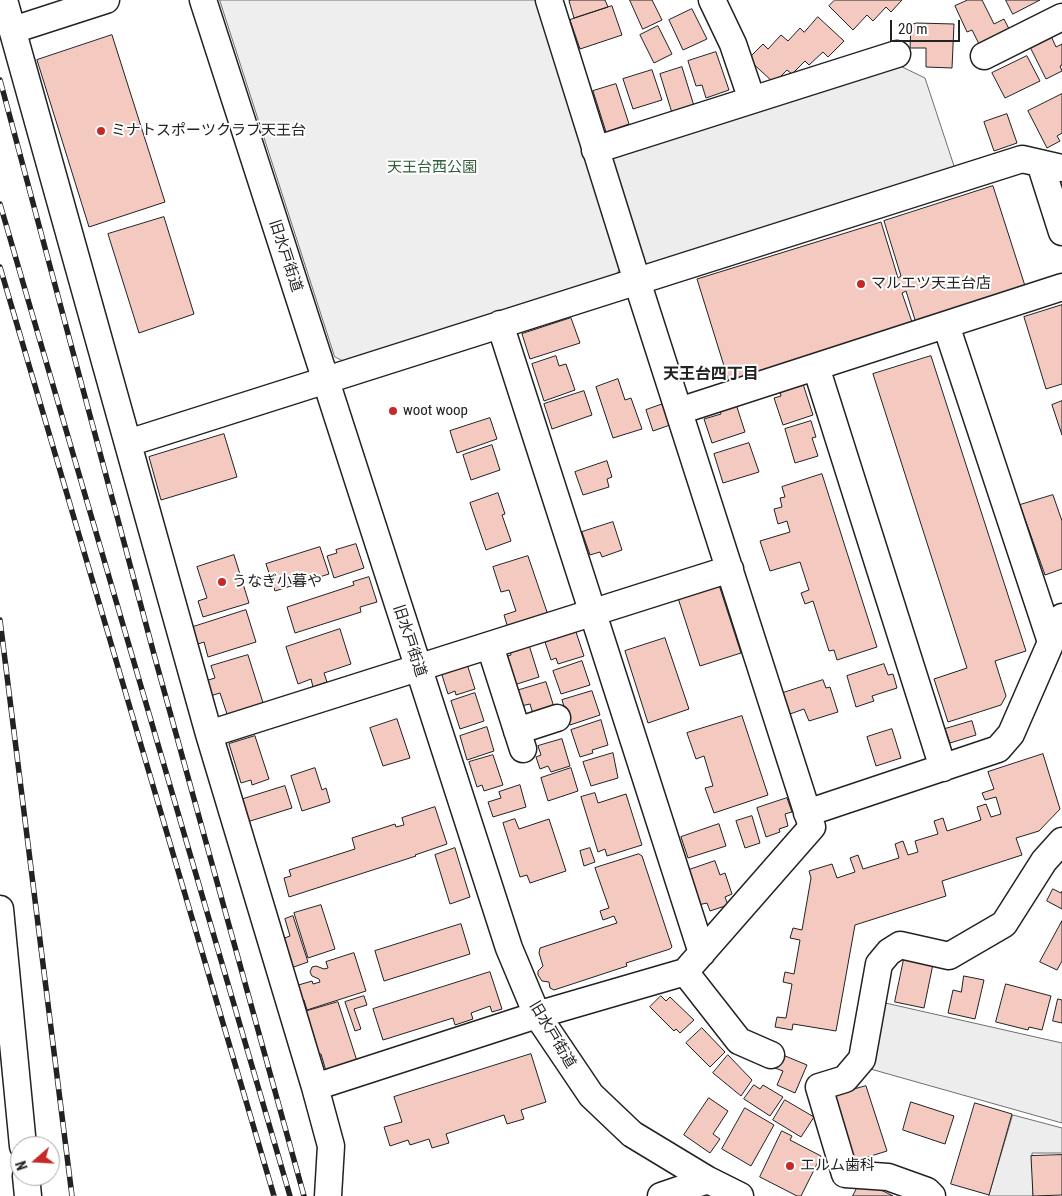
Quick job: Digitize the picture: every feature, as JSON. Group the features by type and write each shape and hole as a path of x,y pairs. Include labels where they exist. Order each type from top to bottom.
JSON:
{"street":[{"path":"4,0 209,734 331,1146 328,1196"},
{"path":"13,30 106,0"},
{"name":"旧水戸街道","path":"204,0 508,948 537,1016 591,1095 632,1134 708,1180 740,1196"},
{"path":"315,1087 537,1016 685,972 812,828 548,0"},
{"path":"712,0 733,44 752,100"},
{"path":"984,56 1062,17"},
{"path":"595,150 896,54"},
{"path":"128,443 1022,159 1051,165 1062,232"},
{"path":"679,411 1062,287"},
{"path":"500,324 702,953"},
{"path":"946,326 1051,642"},
{"path":"816,366 943,768"},
{"path":"209,734 730,569"},
{"path":"807,813 998,749 1012,734 1062,617"},
{"path":"490,646 520,740 557,718"},
{"path":"932,1196 927,1191 888,1177 845,1174 819,1088 845,1079 862,1060 878,964 889,952 900,945 949,956 1004,924 1044,861 1062,841"},
{"path":"0,909 22,1136"},
{"path":"685,972 739,1041 771,1055"},
{"path":"661,1196 708,1180"}],"green space":[{"name":"天王台西公園","path":"220,0 537,0 621,267 615,276 347,363 335,357"}],"shaded area":[{"path":"896,64 925,78 955,169 650,266 642,262 611,162 615,153"},
{"path":"881,1002 1062,1043 1062,1123 867,1068"},
{"path":"1013,1115 1062,1128 1062,1153 1032,1153 1033,1196 989,1196"}],"building":[{"path":"605,0 608,7 574,18 569,1"},
{"path":"630,0 652,0 662,20 643,29"},
{"path":"835,0 902,0 891,12 886,7 873,21 867,15 853,30 829,6"},
{"path":"968,0 982,0 994,24 1004,19 1009,29 979,44 972,30 967,32 955,6"},
{"path":"1006,0 1040,0 1013,14"},
{"path":"612,6 622,35 580,49 570,20"},
{"path":"692,9 707,39 683,50 669,20"},
{"path":"818,17 844,41 828,57 823,52 809,65 805,61 792,74 787,70 774,83 748,59 763,44 768,49 781,35 788,41 800,28 804,32"},
{"path":"917,23 954,24 952,68 926,67 926,48 910,48 911,25"},
{"path":"658,26 672,54 654,63 640,35"},
{"name":"ミナトスポーツクラブ天王台","path":"112,35 165,202 89,227 37,60"},
{"path":"1051,36 1056,47 1062,44 1062,65 1060,66 1062,71 1046,79 1030,47"},
{"path":"716,52 729,90 706,98 702,85 696,86 688,61"},
{"path":"1027,56 1040,81 1005,98 992,73"},
{"path":"682,67 694,106 672,113 660,74"},
{"path":"652,70 662,100 633,109 623,79"},
{"path":"616,84 629,124 606,132 593,91"},
{"path":"1062,94 1062,133 1057,136 1060,141 1047,148 1028,111"},
{"path":"1007,114 1017,143 994,151 984,122"},
{"name":"マルエツ天王台店","path":"993,186 1026,289 916,323 906,291 902,293 913,325 729,382 697,279 881,222 898,278 901,276 884,221"},
{"path":"164,217 194,314 139,333 108,234"},
{"path":"1062,305 1062,384 1046,389 1024,317"},
{"path":"571,318 580,343 530,359 522,334"},
{"path":"556,356 559,366 566,364 575,390 544,401 532,364"},
{"path":"931,356 1026,651 995,661 1006,696 1001,705 948,722 934,679 967,668 873,374"},
{"path":"618,379 625,400 631,398 642,429 613,438 596,387"},
{"path":"803,384 813,415 783,425 774,398 781,396 780,391"},
{"path":"584,391 592,415 552,429 544,404"},
{"path":"1062,401 1062,435 1052,405"},
{"path":"663,404 670,425 653,431 646,410"},
{"path":"736,404 745,432 712,443 704,419 721,414 719,410"},
{"path":"490,418 497,439 457,453 450,431"},
{"path":"811,421 816,437 812,438 818,456 795,463 785,429"},
{"path":"224,434 237,477 161,500 149,457"},
{"path":"749,443 759,472 723,483 714,454"},
{"path":"492,445 500,470 471,480 463,455"},
{"path":"607,461 612,477 607,479 609,487 583,495 575,472"},
{"path":"822,474 877,647 837,660 834,650 829,651 813,601 805,604 801,593 809,590 800,562 770,571 760,541 790,532 787,521 778,524 774,509 782,507 780,498 785,497 782,487"},
{"path":"498,493 505,514 502,515 511,541 486,550 470,503"},
{"path":"1053,495 1062,521 1062,569 1045,575 1020,505"},
{"path":"613,522 622,550 602,557 600,552 590,555 582,532"},
{"path":"356,544 364,568 334,578 327,556 337,553 336,550"},
{"path":"320,547 329,574 275,591 266,564"},
{"name":"うなぎ小暮や","path":"234,555 249,603 203,617 198,601 207,598 197,567"},
{"path":"528,556 548,615 508,628 504,615 516,611 509,590 501,592 493,567"},
{"path":"369,577 377,602 360,607 361,612 295,633 287,607 354,585 353,582"},
{"path":"719,585 741,653 700,666 678,598"},
{"path":"246,610 256,642 208,657 204,642 195,645 190,628"},
{"path":"340,629 351,664 324,673 327,682 313,687 311,679 298,684 286,647"},
{"path":"576,632 584,656 558,664 556,658 551,660 545,642"},
{"path":"665,638 689,709 648,723 625,651"},
{"path":"529,645 539,677 514,685 505,657 511,655 510,651"},
{"path":"248,655 265,709 229,720 220,693 210,696 205,681 215,678 211,666"},
{"path":"582,661 590,685 561,694 553,671"},
{"path":"467,664 475,689 456,695 455,691 448,694 441,672"},
{"path":"884,664 888,675 893,674 897,688 872,696 874,701 856,707 847,676"},
{"path":"823,680 826,688 830,687 838,712 809,721 804,709 790,714 783,693"},
{"path":"546,682 554,707 533,714 530,704 521,706 516,691"},
{"path":"592,691 600,715 570,725 562,700"},
{"path":"475,693 484,721 460,729 451,701"},
{"path":"742,716 768,795 714,813 705,788 713,786 704,756 696,759 687,733"},
{"path":"397,719 410,758 383,766 370,728"},
{"path":"601,720 608,745 592,750 593,753 580,757 571,730"},
{"path":"972,721 976,735 950,743 945,729"},
{"path":"487,727 494,751 467,760 460,736"},
{"path":"892,729 901,758 876,766 867,737"},
{"path":"255,736 269,779 252,785 251,780 241,783 229,744"},
{"path":"562,739 570,766 551,772 548,766 540,769 536,757 541,755 538,746"},
{"path":"613,753 618,778 591,786 583,762"},
{"path":"1043,754 1060,809 1039,831 1016,838 1022,855 942,881 946,896 855,925 836,1031 793,1024 792,1030 775,1027 777,1017 786,1018 792,984 783,982 785,972 794,974 800,940 790,938 793,928 802,930 811,878 809,871 832,864 837,878 855,872 850,858 858,855 863,869 899,858 895,844 903,841 908,855 918,852 915,841 938,834 934,821 943,818 947,831 981,820 977,807 986,804 991,817 1001,814 996,797 985,800 982,793 994,789 988,772"},
{"path":"493,755 503,785 484,791 482,785 477,787 469,762"},
{"path":"315,768 322,790 326,788 330,802 302,811 291,776"},
{"path":"571,768 578,791 548,801 541,778"},
{"path":"520,785 526,807 493,817 488,802 501,798 499,792"},
{"path":"285,786 292,808 247,822 240,800"},
{"path":"595,793 598,803 626,794 642,845 607,856 605,849 598,852 581,797"},
{"path":"787,798 792,812 785,814 788,826 779,829 780,832 766,837 757,808"},
{"path":"435,807 447,844 416,856 289,897 284,878 291,876 289,870 355,849 352,838 395,824 396,827 404,825 402,818"},
{"path":"752,816 760,843 745,848 736,821"},
{"path":"515,819 519,829 549,819 566,871 530,883 527,875 520,877 503,823"},
{"path":"719,824 726,846 688,858 681,837"},
{"path":"455,848 470,897 450,904 435,855"},
{"path":"590,848 595,862 584,866 580,851"},
{"path":"639,854 642,856 672,947 626,963 627,966 554,990 550,988 549,982 542,981 538,975 538,971 543,966 539,953 540,948 617,923 614,916 603,920 600,911 609,908 595,868"},
{"path":"715,861 720,875 725,873 732,894 725,897 728,905 710,911 707,903 698,905 686,871"},
{"path":"1053,889 1061,893 1062,891 1062,909 1047,901"},
{"path":"321,905 335,949 308,958 294,913"},
{"path":"293,916 308,962 291,968 282,939 290,936 285,919"},
{"path":"1062,921 1062,961 1057,970 1040,962"},
{"path":"461,924 470,954 384,981 375,951"},
{"path":"354,953 366,991 307,1010 304,1000 300,1001 295,986 312,981 313,984 320,982 319,979 312,976 310,972 312,967 328,968 326,962"},
{"path":"904,959 933,964 924,1008 895,1002"},
{"path":"490,972 502,1009 492,1012 490,1006 471,1013 473,1019 455,1025 453,1018 383,1040 373,1009"},
{"path":"964,976 984,980 975,1019 948,1013 953,990 961,992"},
{"path":"1006,984 1051,996 1042,1030 1029,1027 1028,1030 996,1022"},
{"path":"364,996 367,1005 354,1009 361,1029 355,1031 345,1002"},
{"path":"661,996 666,1001 670,997 694,1020 680,1033 676,1029 674,1031 650,1007"},
{"path":"1058,999 1062,1000 1062,1023 1053,1021"},
{"path":"338,1002 357,1061 326,1071 321,1054 318,1054 304,1012"},
{"path":"702,1028 725,1052 710,1067 686,1043"},
{"path":"778,1053 807,1065 795,1093 777,1085 783,1071 772,1067"},
{"path":"531,1054 546,1102 521,1110 524,1119 507,1124 504,1115 446,1134 449,1143 432,1148 429,1139 410,1145 408,1140 390,1146 384,1127 402,1122 394,1097"},
{"path":"728,1055 752,1080 741,1096 713,1073"},
{"path":"754,1085 760,1089 763,1085 783,1097 770,1116 744,1099"},
{"path":"866,1086 887,1151 855,1161 834,1095"},
{"path":"709,1098 728,1111 713,1134 720,1139 710,1153 684,1135"},
{"path":"785,1100 814,1117 801,1137 773,1120"},
{"path":"911,1102 954,1116 945,1144 903,1130"},
{"path":"975,1103 1012,1114 989,1195 951,1184"},
{"path":"745,1108 774,1125 751,1166 722,1149"},
{"name":"エルム歯科","path":"782,1131 792,1136 790,1140 821,1156 801,1196 797,1196 760,1177"},
{"path":"1062,1155 1062,1195 1033,1196 1031,1156"},
{"path":"861,1180 893,1196 853,1196"}],"railway":[{"path":"0,80 155,658 304,1196"},
{"path":"0,204 290,1196"},
{"path":"0,267 274,1196"},
{"path":"0,620 72,1196"}],"place":[{"name":"ミナトスポーツクラブ天王台","path":"101,131"},
{"name":"マルエツ天王台店","path":"861,284"},
{"name":"woot woop","path":"393,411"},
{"name":"うなぎ小暮や","path":"222,582"},
{"name":"エルム歯科","path":"790,1166"}],"district":[{"name":"天王台四丁目","path":"711,375"}]}
